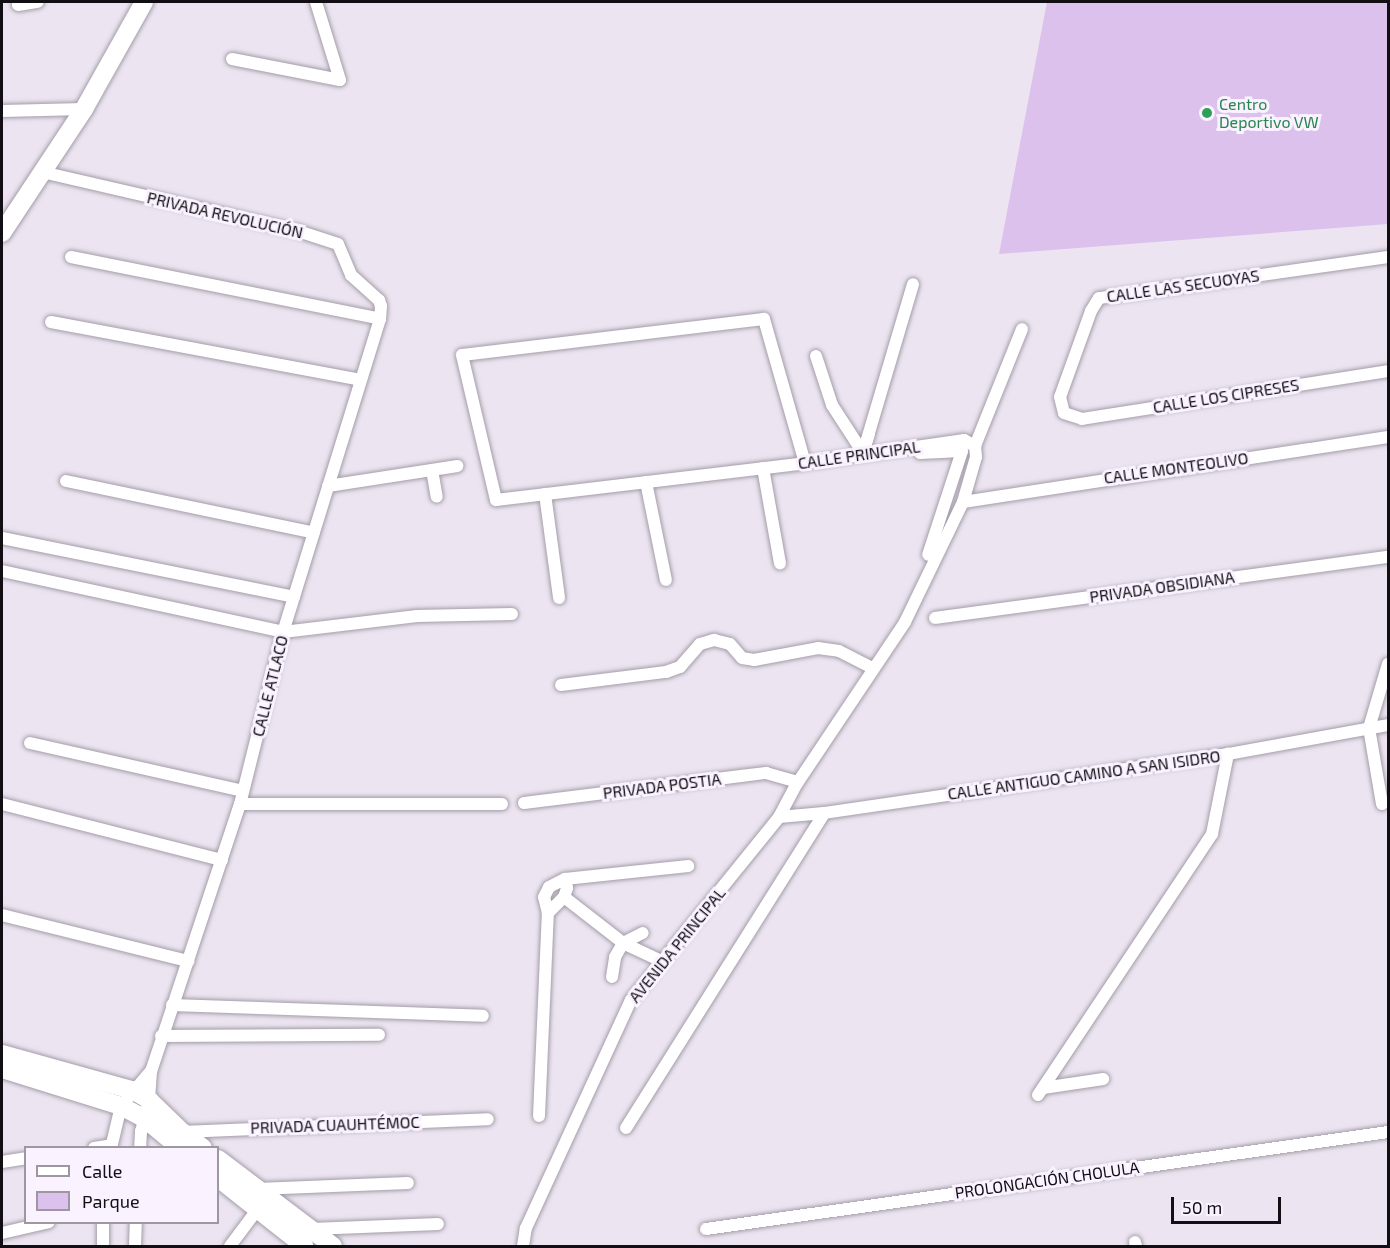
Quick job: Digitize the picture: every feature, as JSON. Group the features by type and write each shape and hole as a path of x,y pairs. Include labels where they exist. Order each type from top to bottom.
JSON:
{"street":[{"path":"18,5 38,2"},
{"path":"2,233 84,109 144,2"},
{"path":"232,59 340,80 316,2"},
{"path":"2,111 84,109"},
{"name":"PRIVADA REVOLUCIÓN","path":"42,172 298,231 338,244 351,275 379,300"},
{"path":"71,257 380,319"},
{"name":"CALLE LAS SECUOYAS","path":"1064,413 1060,397 1091,311 1099,298 1389,257"},
{"path":"863,453 913,284"},
{"name":"CALLE ATLACO","path":"140,1146 144,1118 150,1100 151,1071 240,804 283,632 380,319 379,300"},
{"name":"CALLE PRINCIPAL","path":"805,463 764,319 462,355 496,500 763,471 863,453 964,440 975,446"},
{"path":"51,322 361,380"},
{"path":"561,685 666,672 681,667 700,644 714,640 730,644 742,658 754,660 818,648 839,651 873,668 905,622 963,502 976,457 975,446 1022,329"},
{"path":"816,356 832,405 863,453"},
{"name":"CALLE LOS CIPRESES","path":"1064,413 1082,419 1389,371"},
{"path":"863,453 869,434"},
{"name":"CALLE MONTEOLIVO","path":"963,502 1389,437"},
{"path":"780,563 763,471 906,454 962,451 928,555"},
{"path":"328,486 457,466"},
{"path":"432,470 437,497"},
{"path":"66,481 314,533"},
{"path":"646,482 666,580"},
{"path":"545,494 559,598"},
{"path":"2,538 294,597"},
{"name":"PRIVADA OBSIDIANA","path":"935,618 1389,556"},
{"path":"2,571 283,632 417,616 512,614"},
{"path":"1382,804 1369,728 1389,664"},
{"name":"AVENIDA PRINCIPAL","path":"523,1246 526,1228 631,1000 779,817 798,782 873,668"},
{"name":"CALLE ANTIGUO CAMINO A SAN ISIDRO","path":"779,817 824,813 1228,754 1389,726"},
{"path":"30,743 243,791"},
{"path":"1103,1079 1040,1091 1212,834 1228,754"},
{"name":"PRIVADA POSTIA","path":"525,803 766,773 798,782"},
{"path":"2,804 222,860"},
{"path":"240,804 502,804"},
{"path":"626,1128 824,813"},
{"path":"539,1116 548,913 544,897 549,887 565,879 688,866"},
{"path":"548,913 564,897 567,888 565,879"},
{"path":"564,897 623,943 636,947 661,961"},
{"path":"2,915 188,961"},
{"path":"612,977 615,957 623,943 643,933"},
{"path":"172,1005 483,1016"},
{"path":"161,1036 379,1035"},
{"path":"2,1054 132,1090 150,1100 181,1140"},
{"path":"2,1070 121,1106 181,1140 198,1146"},
{"name":"CALLE ATLACO","path":"111,1146 121,1106 132,1090 151,1071"},
{"name":"PRIVADA CUAUHTÉMOC","path":"181,1140 488,1119"},
{"name":"PROLONGACIÓN CHOLULA","path":"706,1228 1389,1132"},
{"path":"2,1162 24,1158"},
{"path":"219,1160 257,1189 303,1234 438,1224"},
{"path":"219,1179 257,1210 303,1234 333,1246"},
{"path":"257,1189 408,1183"},
{"path":"230,1246 257,1210"},
{"path":"2,1233 40,1224"},
{"path":"102,1246 103,1224"},
{"path":"135,1246 136,1224"}],"green space":[{"name":"Centro Deportivo VW","path":"1047,2 1388,2 1388,224 999,254"}],"place":[{"name":"Centro Deportivo VW","path":"1207,113"}]}
